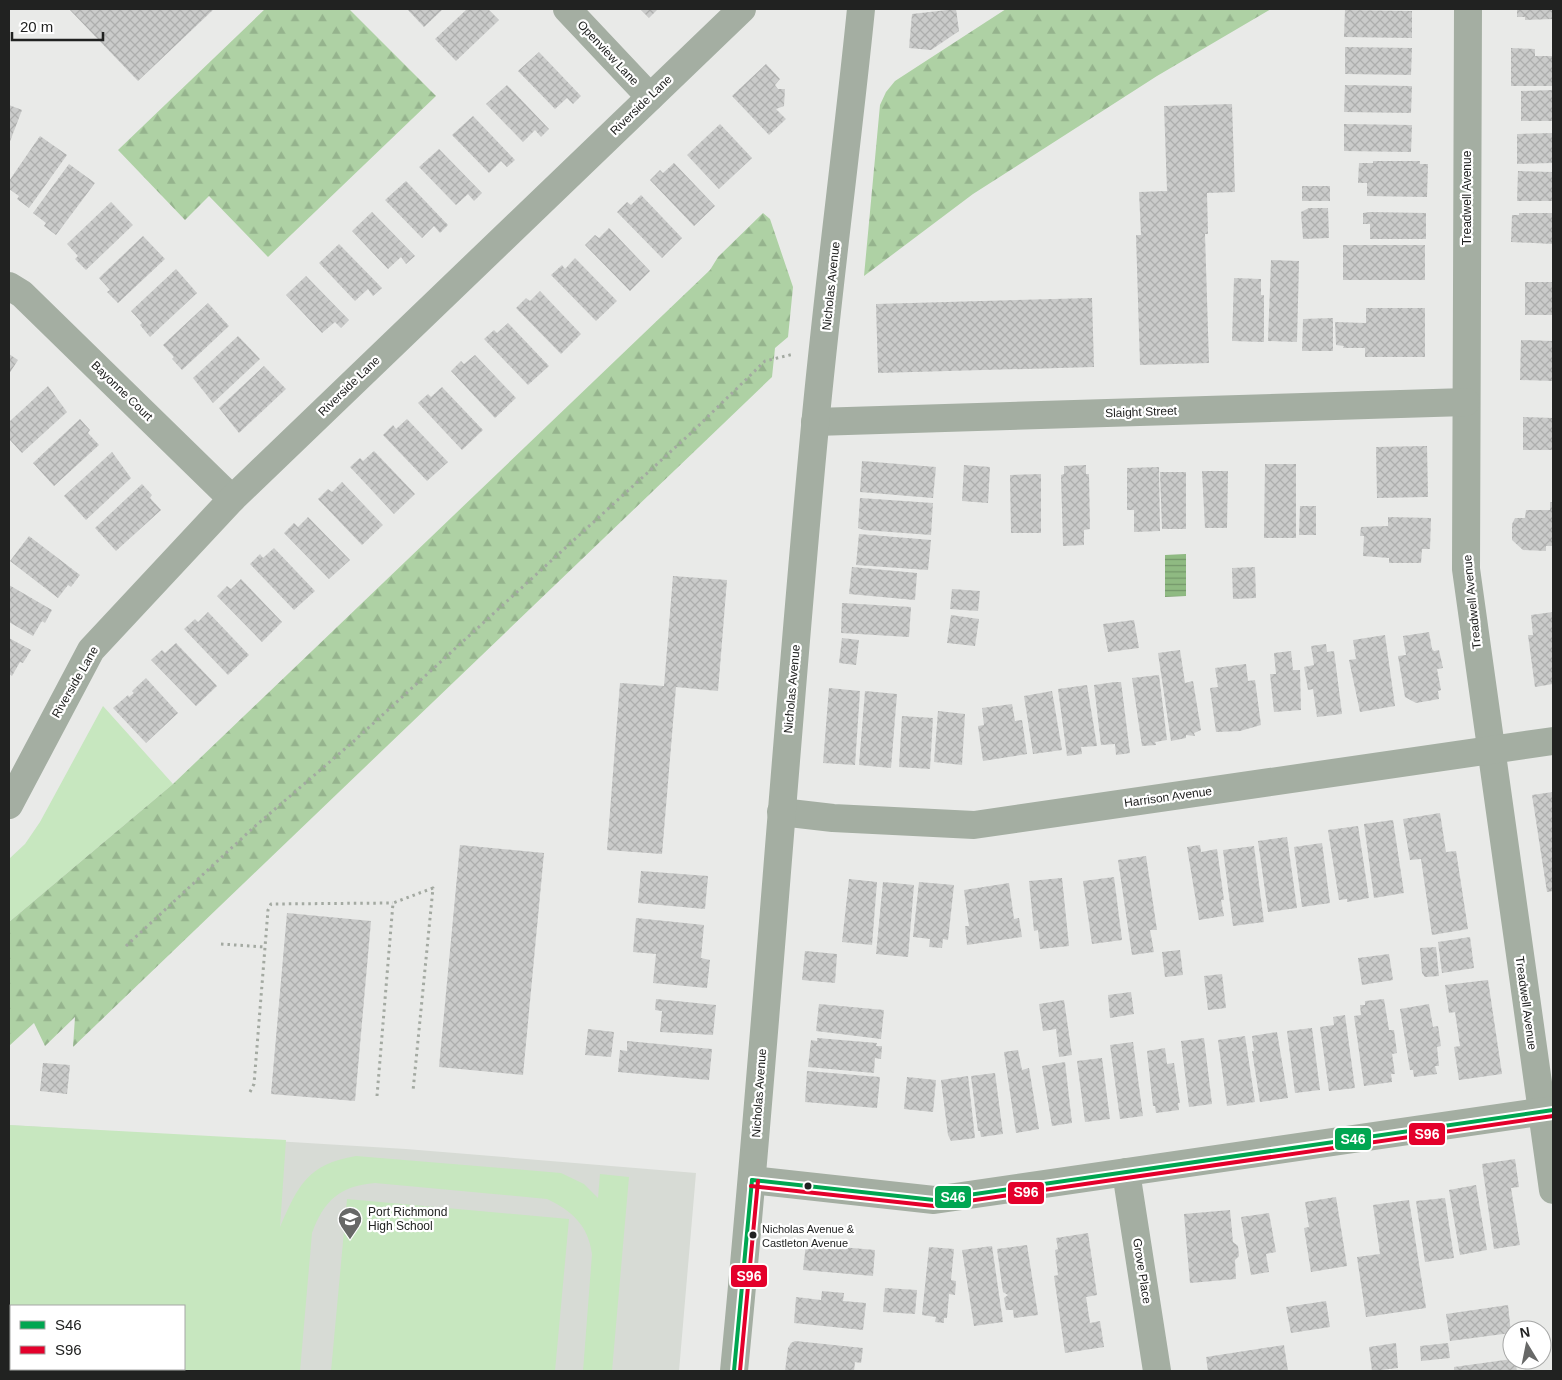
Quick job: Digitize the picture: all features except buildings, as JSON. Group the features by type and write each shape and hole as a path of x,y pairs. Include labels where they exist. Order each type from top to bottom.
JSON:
{"street":[{"name":"Openview Lane","path":"566,9 650,97"},
{"name":"Riverside Lane","path":"9,805 90,650 232,498 742,9"},
{"name":"Nicholas Avenue","path":"734,1371 752,1180 781,812 815,422 861,9"},
{"name":"Treadwell Avenue","path":"1468,9 1466,569 1490,750 1548,1111 1553,1190"},
{"name":"Bayonne Court","path":"9,286 22,294 232,498"},
{"name":"Slaight Street","path":"815,422 1466,402"},
{"name":"Harrison Avenue","path":"781,812 833,818 974,825 1553,741"},
{"path":"752,1180 934,1200 1548,1111"},
{"name":"Grove Place","path":"1126,1172 1157,1371"}],"path":[{"path":"126,946 253,828 354,741 468,634 691,433 766,361 788,354 823,352"},
{"path":"250,1092 254,1084 268,910 271,904 393,903 433,888 414,1091"},
{"path":"377,1096 393,903"},
{"path":"221,944 265,947"}],"shaded area":[{"path":"1186,554 1186,596 1165,597 1165,555"},
{"path":"103,706 173,784 9,922 9,859 25,844 40,822"},
{"name":"Port Richmond High School","path":"9,1125 406,1149 696,1173 679,1371 9,1371"},
{"path":"9,1125 286,1140 280,1227 306,1179 326,1165 356,1156 561,1173 584,1184 598,1198 600,1174 629,1177 612,1371 583,1371 592,1254 583,1227 571,1214 547,1199 375,1183 352,1188 334,1197 322,1212 312,1233 300,1371 9,1371"},
{"path":"347,1199 569,1219 555,1371 331,1371"}],"green space":[{"path":"265,9 349,9 436,96 268,257 209,196 185,220 118,150"},
{"path":"1006,9 1271,9 1157,76 973,194 864,276 880,105 886,92 895,81"},
{"path":"763,213 770,219 793,287 788,337 775,348 772,377 73,1047 75,1017 45,1046 34,1023 9,1046 9,922 173,784 710,270 718,257"}],"transit line":[{"name":"S46","path":"752,1180 934,1200 1553,1110"},
{"name":"S96","path":"751,1186 934,1206 1553,1116"},
{"name":"S46","path":"734,1371 752,1180"},
{"name":"S96","path":"740,1371 758,1181"}],"place":[{"name":"Nicholas Avenue & Castleton Avenue","path":"753,1235"},
{"name":"Port Richmond High School","path":"350,1240"}]}
